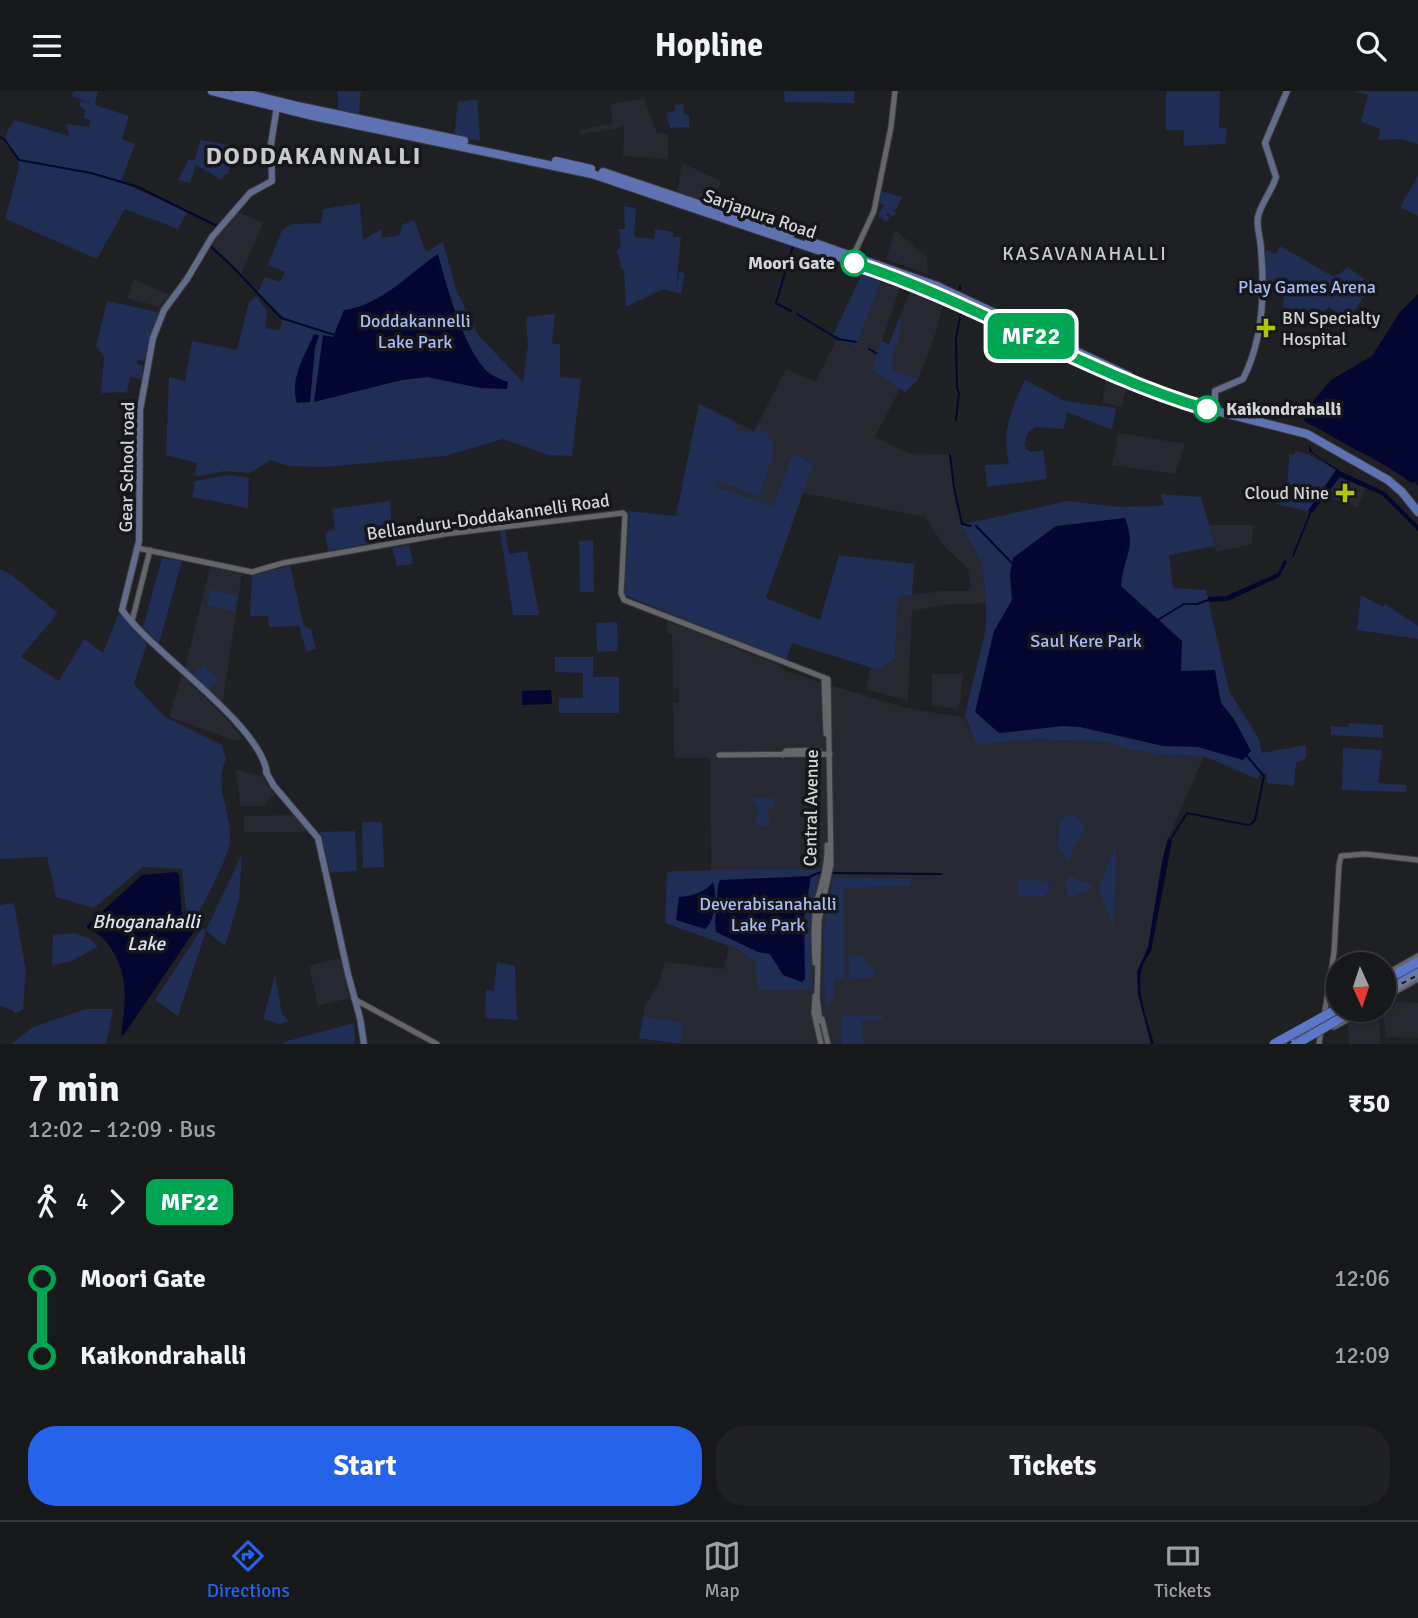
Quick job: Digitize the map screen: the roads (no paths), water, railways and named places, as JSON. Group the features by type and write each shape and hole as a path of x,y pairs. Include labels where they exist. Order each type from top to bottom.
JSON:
{"highway":[{"path":"1396,975 1418,965"},
{"path":"1396,979 1418,965"},
{"path":"1396,988 1418,973"},
{"path":"1274,1044 1326,1014"},
{"path":"1297,1042 1334,1022"}],"main road":[{"name":"Sarjapura Road","path":"212,91 277,99"},
{"name":"Sarjapura Road","path":"237,91 617,176 853,257 1139,381 1215,406 1309,430 1391,476 1418,504"},
{"path":"1215,406 1215,391 1243,379 1257,343 1262,251 1257,220 1276,177 1265,143 1287,91"},
{"name":"Gear School road","path":"132,621 122,610 137,548 140,410 153,338 164,310 210,241 250,193 272,181 271,144 277,99"},
{"name":"Sarjapura Road","path":"486,148 619,182 895,273 938,284 1136,385 1184,403 1307,434 1388,480 1418,512"},
{"path":"132,621 252,743 274,786 318,838 364,1044"}],"street":[{"path":"853,257 874,212 891,127 895,91"},
{"name":"Bellanduru-Doddakannelli Road","path":"137,548 252,572 294,561 445,534 620,512 625,515 621,593 624,600 826,678"},
{"path":"132,621 150,550"},
{"name":"Central Avenue","path":"817,992 819,920 831,864 826,678"},
{"path":"818,750 786,751 780,756 719,755 780,756 828,756"},
{"name":"Central Avenue","path":"819,1021 815,921 827,864 828,756"},
{"path":"830,800 833,795 832,765"},
{"path":"1319,1044 1335,953 1341,856 1358,854 1418,860"},
{"path":"1396,968 1418,956"},
{"path":"1396,990 1418,979"},
{"path":"817,992 814,1013 825,1044"},
{"path":"354,999 437,1044"},
{"path":"359,1013 370,1009"},
{"path":"1268,1044 1297,1027 1324,1018"},
{"path":"1285,1044 1297,1042 1324,1018"},
{"path":"1304,1044 1343,1022"},
{"path":"1297,1027 1297,1042"},
{"path":"822,1032 825,1044"}],"water":[{"name":"Doddakannelli Lake Park","path":"438,254 458,319 474,353 492,375 508,382 507,389 480,388 427,377 402,380 314,402 323,335 333,337 344,310 358,307 383,295"},
{"path":"1418,294 1418,486 1305,422 1304,417 1308,407 1331,380 1372,356 1400,312"},
{"path":"314,334 319,335 315,348 310,402 297,403 296,377"},
{"path":"1309,444 1313,453 1340,471 1385,492 1418,525 1418,531 1382,495 1340,477 1313,512 1308,511 1336,470 1309,451"},
{"name":"Saul Kere Park","path":"1125,518 1130,545 1121,586 1182,641 1181,671 1215,670 1221,703 1234,719 1251,751 1243,760 1198,747 1163,746 1080,727 1063,726 999,733 975,712 994,631 1012,600 1010,574 1013,558 1056,526"},
{"path":"1284,560 1287,562 1279,577 1228,601 1210,602 1208,597 1226,596 1278,573"},
{"path":"551,690 552,704 522,705 522,691"},
{"path":"1168,838 1172,841 1151,952 1144,962 1140,984 1154,1044 1151,1044 1138,994 1137,972 1148,947"},
{"name":"Bhoganahalli Lake","path":"176,872 179,875 182,915 195,930 123,1036 125,996 118,961 103,938 86,926 142,875"},
{"path":"811,876 804,918 805,979 802,982 783,975 770,954 758,952 716,932 720,880"},
{"path":"713,882 715,906 709,925 705,929 676,920 679,897 698,893"}],"waterway":[{"path":"0,137 19,160 91,173 138,187 217,226 213,231"},
{"path":"210,246 281,318 335,335"},
{"path":"791,311 776,303 793,246"},
{"path":"956,420 959,393 956,337 962,309"},
{"path":"797,314 838,339 856,342"},
{"path":"869,349 876,353"},
{"path":"950,455 962,524 971,526"},
{"path":"1293,556 1311,511"},
{"path":"976,526 1012,563"},
{"path":"1156,621 1184,604 1197,604 1211,599"},
{"path":"1170,840 1187,813 1250,825 1255,820 1264,776 1246,755"},
{"path":"811,876 821,872"},
{"path":"832,873 941,874"}],"tunnel":[{"path":"818,750 828,754 832,765"}],"railway":[{"path":"1396,987 1418,975"},
{"path":"1287,1044 1327,1022"}],"place":[{"name":"Moori Gate","path":"854,263"},
{"name":"BN Specialty Hospital","path":"1266,328"},
{"name":"Kaikondrahalli","path":"1207,409"},
{"name":"Cloud Nine","path":"1345,493"}],"district":[{"name":"DODDAKANNALLI","path":"314,156"},
{"name":"KASAVANAHALLI","path":"1085,253"}],"park label":[{"name":"Play Games Arena","path":"1307,287"},
{"name":"Deverabisanahalli Lake Park","path":"768,914"}]}
